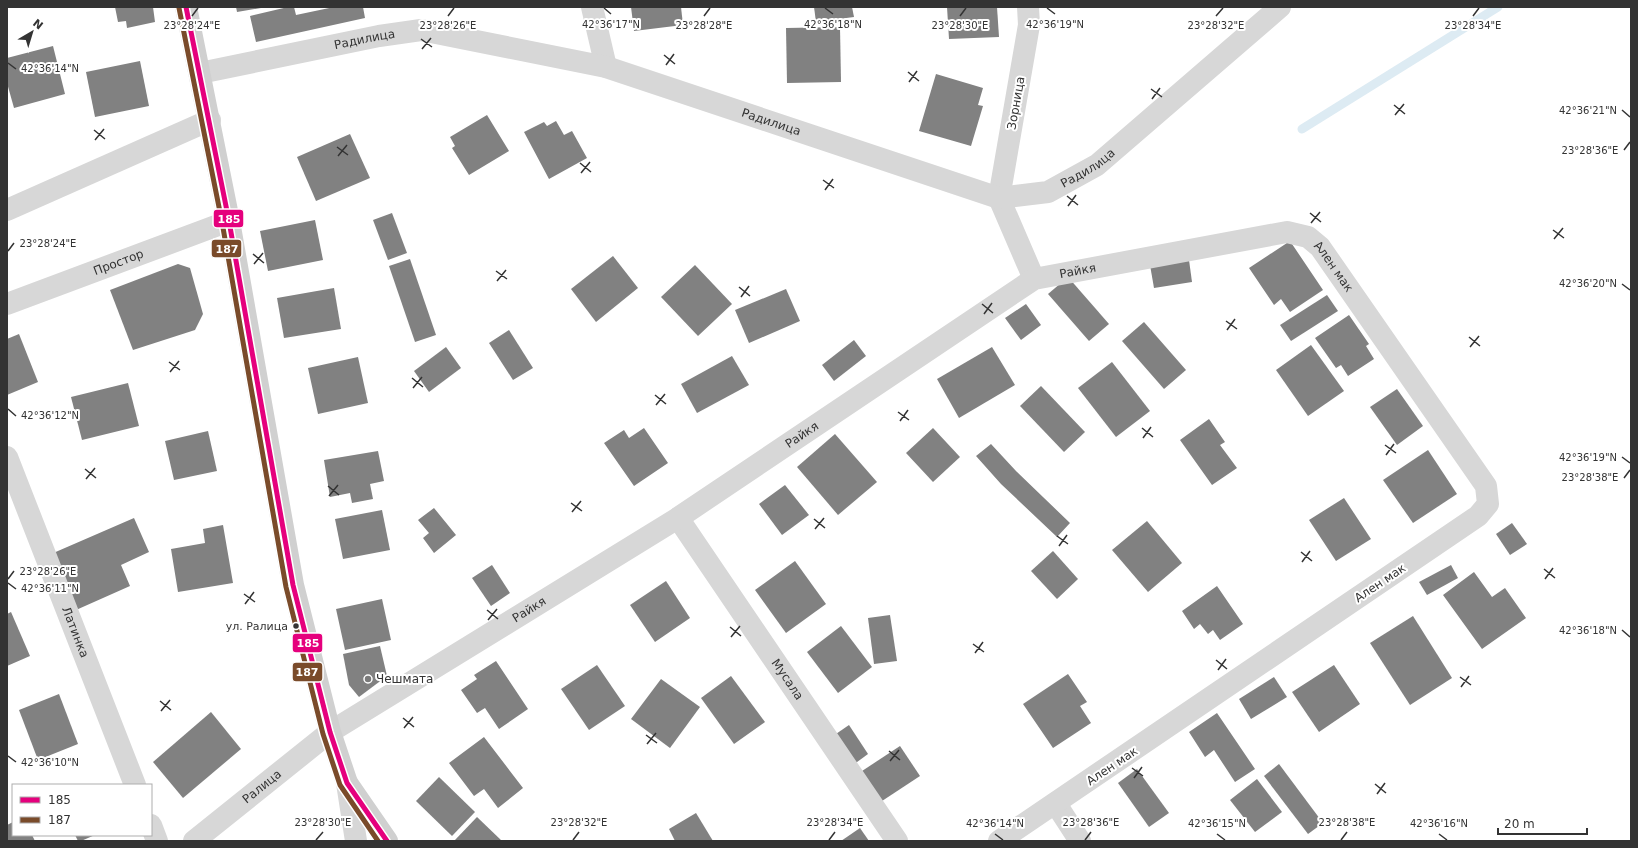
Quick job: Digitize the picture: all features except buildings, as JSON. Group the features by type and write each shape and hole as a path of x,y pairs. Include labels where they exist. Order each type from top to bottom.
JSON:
{"street":[{"path":"186,7 229,220 293,585 330,732 347,783 356,841"},
{"path":"592,7 606,68"},
{"name":"Зорница","path":"1000,198 1029,25 1028,7"},
{"name":"Радилица","path":"200,73 379,36 421,30 606,68 1000,198 1048,192 1097,165 1280,7"},
{"path":"7,210 210,120"},
{"path":"1000,198 1034,279"},
{"name":"Простор","path":"7,304 229,220"},
{"name":"Райкя","path":"330,732 678,518 1034,279 1287,232 1308,237"},
{"name":"Ален мак","path":"1000,841 1478,516 1488,504 1486,486 1320,247 1308,237"},
{"name":"Латинка","path":"7,457 135,784"},
{"name":"Мусала","path":"678,518 897,841"},
{"name":"Ралица","path":"194,841 330,732"},
{"path":"347,783 386,841"},
{"path":"1056,804 1080,841"},
{"path":"152,828 157,841"}],"waterway":[{"path":"1302,129 1498,7"}],"transit line":[{"name":"185","path":"186,7 229,221 293,585 330,732 347,783 387,841"},
{"name":"187","path":"179,8 222,222 286,587 323,734 340,785 378,841"}],"place":[{"name":"ул. Ралица","path":"296,626"},
{"name":"Чешмата","path":"368,679"}]}
